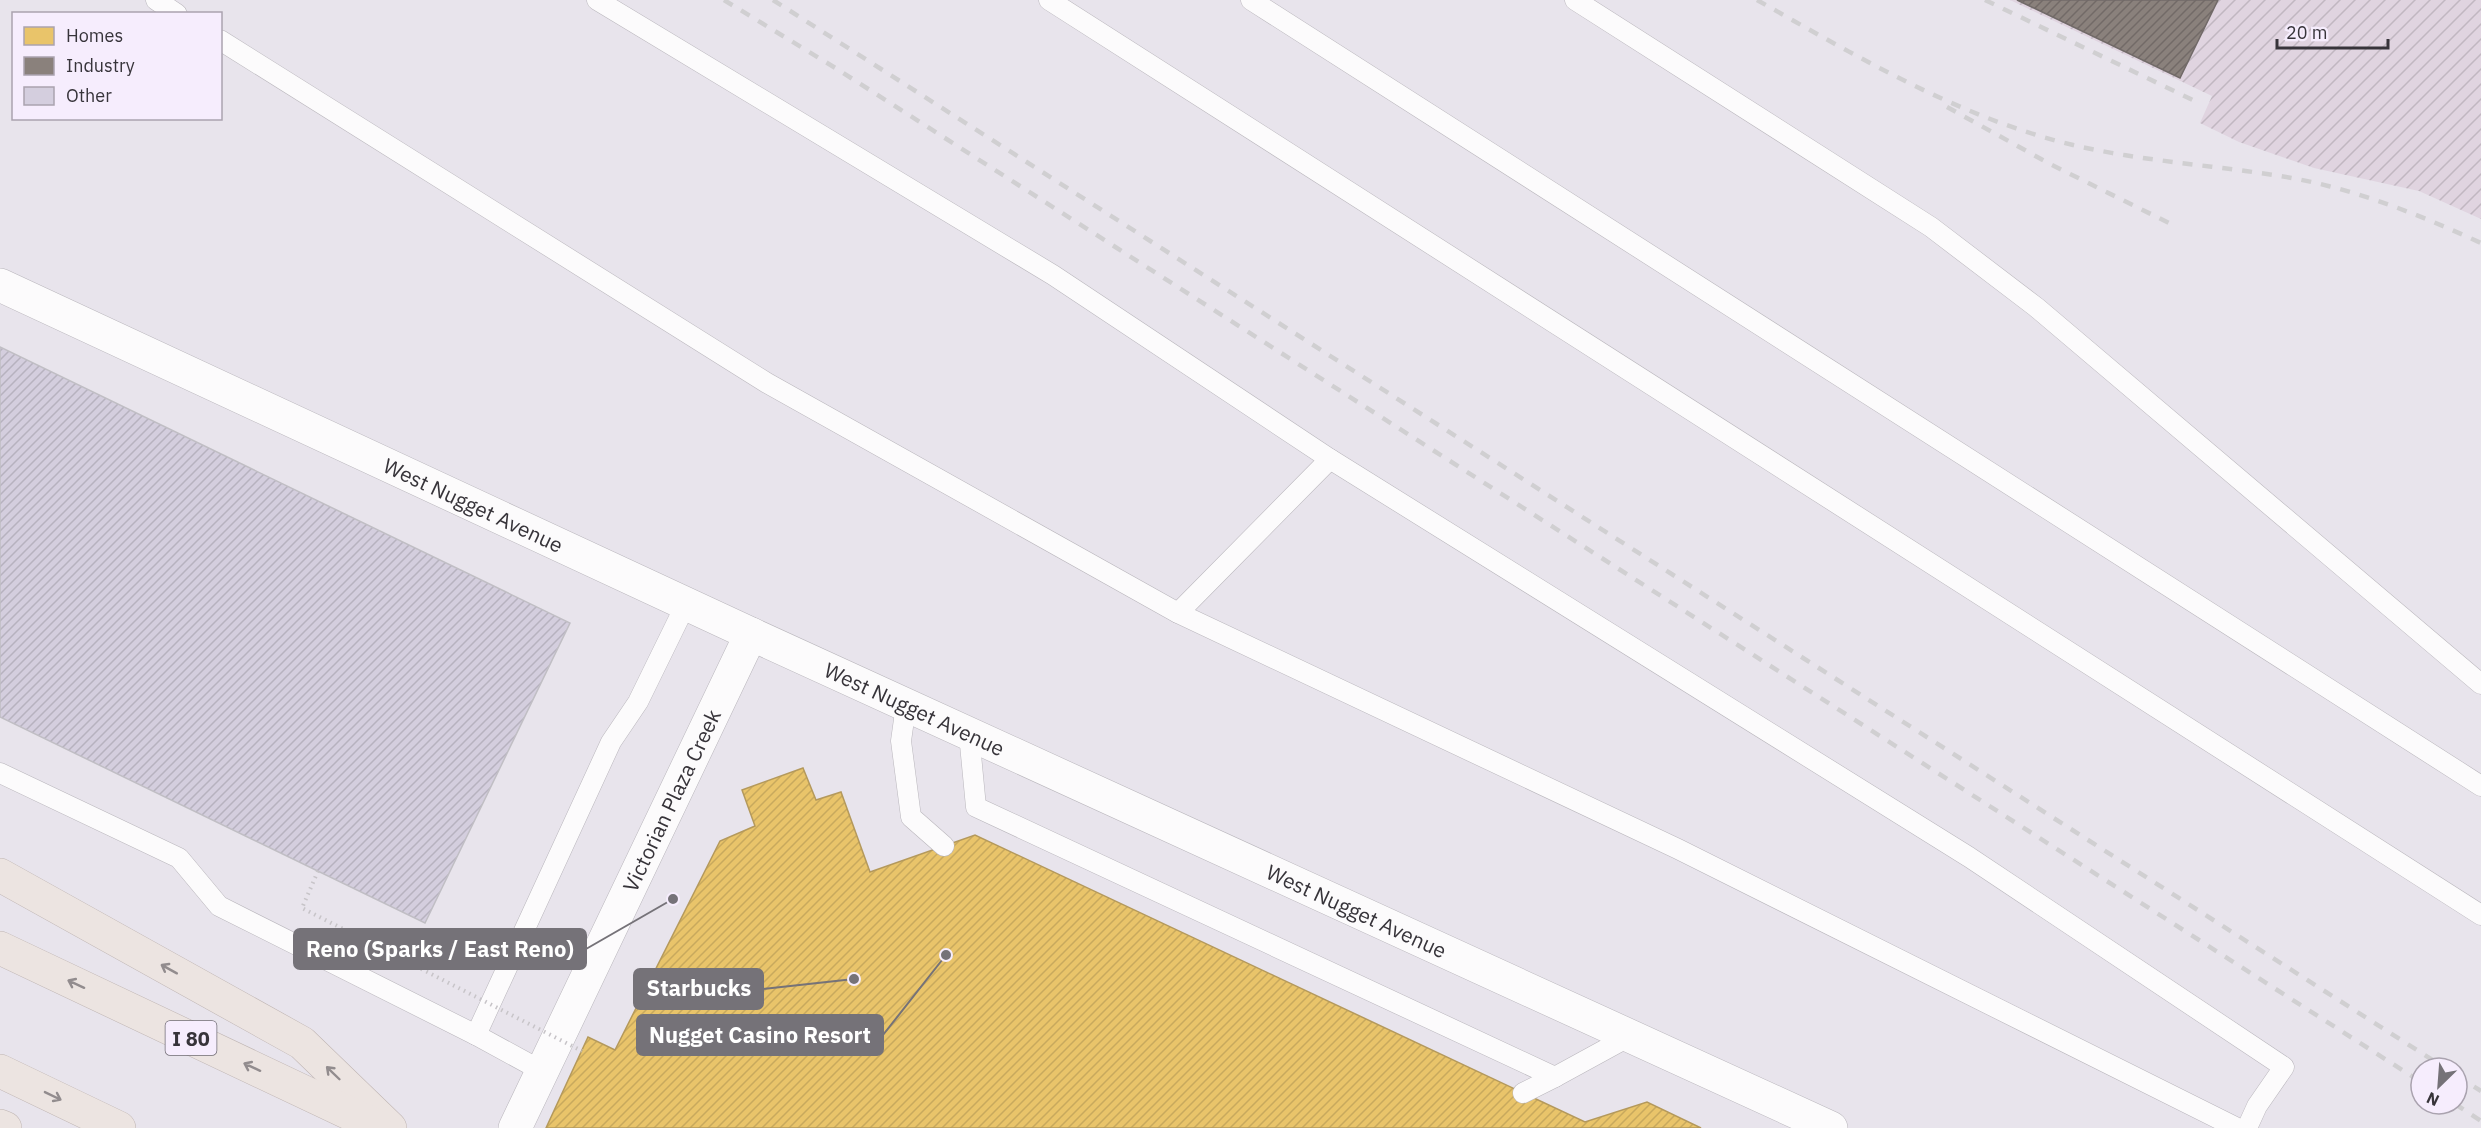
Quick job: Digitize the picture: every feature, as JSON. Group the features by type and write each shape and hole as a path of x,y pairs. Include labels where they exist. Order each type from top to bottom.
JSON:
{"highway":[{"path":"0,874 302,1043 390,1128"},
{"name":"I 80","path":"0,948 381,1128"},
{"path":"0,1071 119,1128"},
{"path":"0,1126 5,1128"}],"street":[{"name":"West Nugget Avenue","path":"0,285 751,634 1831,1128"},
{"name":"Victorian Plaza Creek","path":"515,1128 751,634"}],"lane":[{"path":"156,0 174,12"},
{"path":"597,0 1053,275 1330,459 1969,857 2284,1067 2257,1106 2247,1128"},
{"path":"1049,0 2481,915"},
{"path":"1251,0 2481,786"},
{"path":"1575,0 1931,227 2036,307 2481,684"},
{"path":"222,41 767,383 1178,613 1678,849 2237,1128"},
{"path":"1178,613 1330,459"},
{"path":"476,1035 611,742 638,702 687,604"},
{"path":"906,705 900,741 911,817 944,846"},
{"path":"969,734 976,807 1555,1077"},
{"path":"0,773 179,858 219,906 476,1035 542,1071"},
{"path":"1523,1093 1630,1036"}],"path":[{"path":"318,871 302,908 582,1051"}],"shaded area":[{"path":"2010,0 2481,0 2481,219 2419,191 2314,168 2239,142 2200,123 2212,96"}],"building: Homes":[{"path":"803,768 816,800 841,792 870,872 975,835 1585,1122 1647,1102 1701,1128 546,1128 588,1037 615,1050 720,841 755,826 742,790"}],"building: Industry":[{"path":"2017,0 2218,0 2180,78"}],"building: Other":[{"path":"0,347 570,623 425,923 0,717"}],"railway":[{"path":"724,0 837,69 2409,1074"},
{"path":"773,0 2426,1056"},
{"path":"1757,0 1910,84 1990,119 2031,133 2099,150 2280,176 2332,187 2382,202 2481,243"},
{"path":"1985,0 2199,103"},
{"path":"1947,107 2050,164 2173,225"},
{"path":"2469,1084 2481,1091"},
{"path":"2469,1113 2481,1121"}],"place":[{"name":"Reno (Sparks / East Reno)","path":"673,899"},
{"name":"Nugget Casino Resort","path":"946,955"},
{"name":"Starbucks","path":"854,979"}]}
